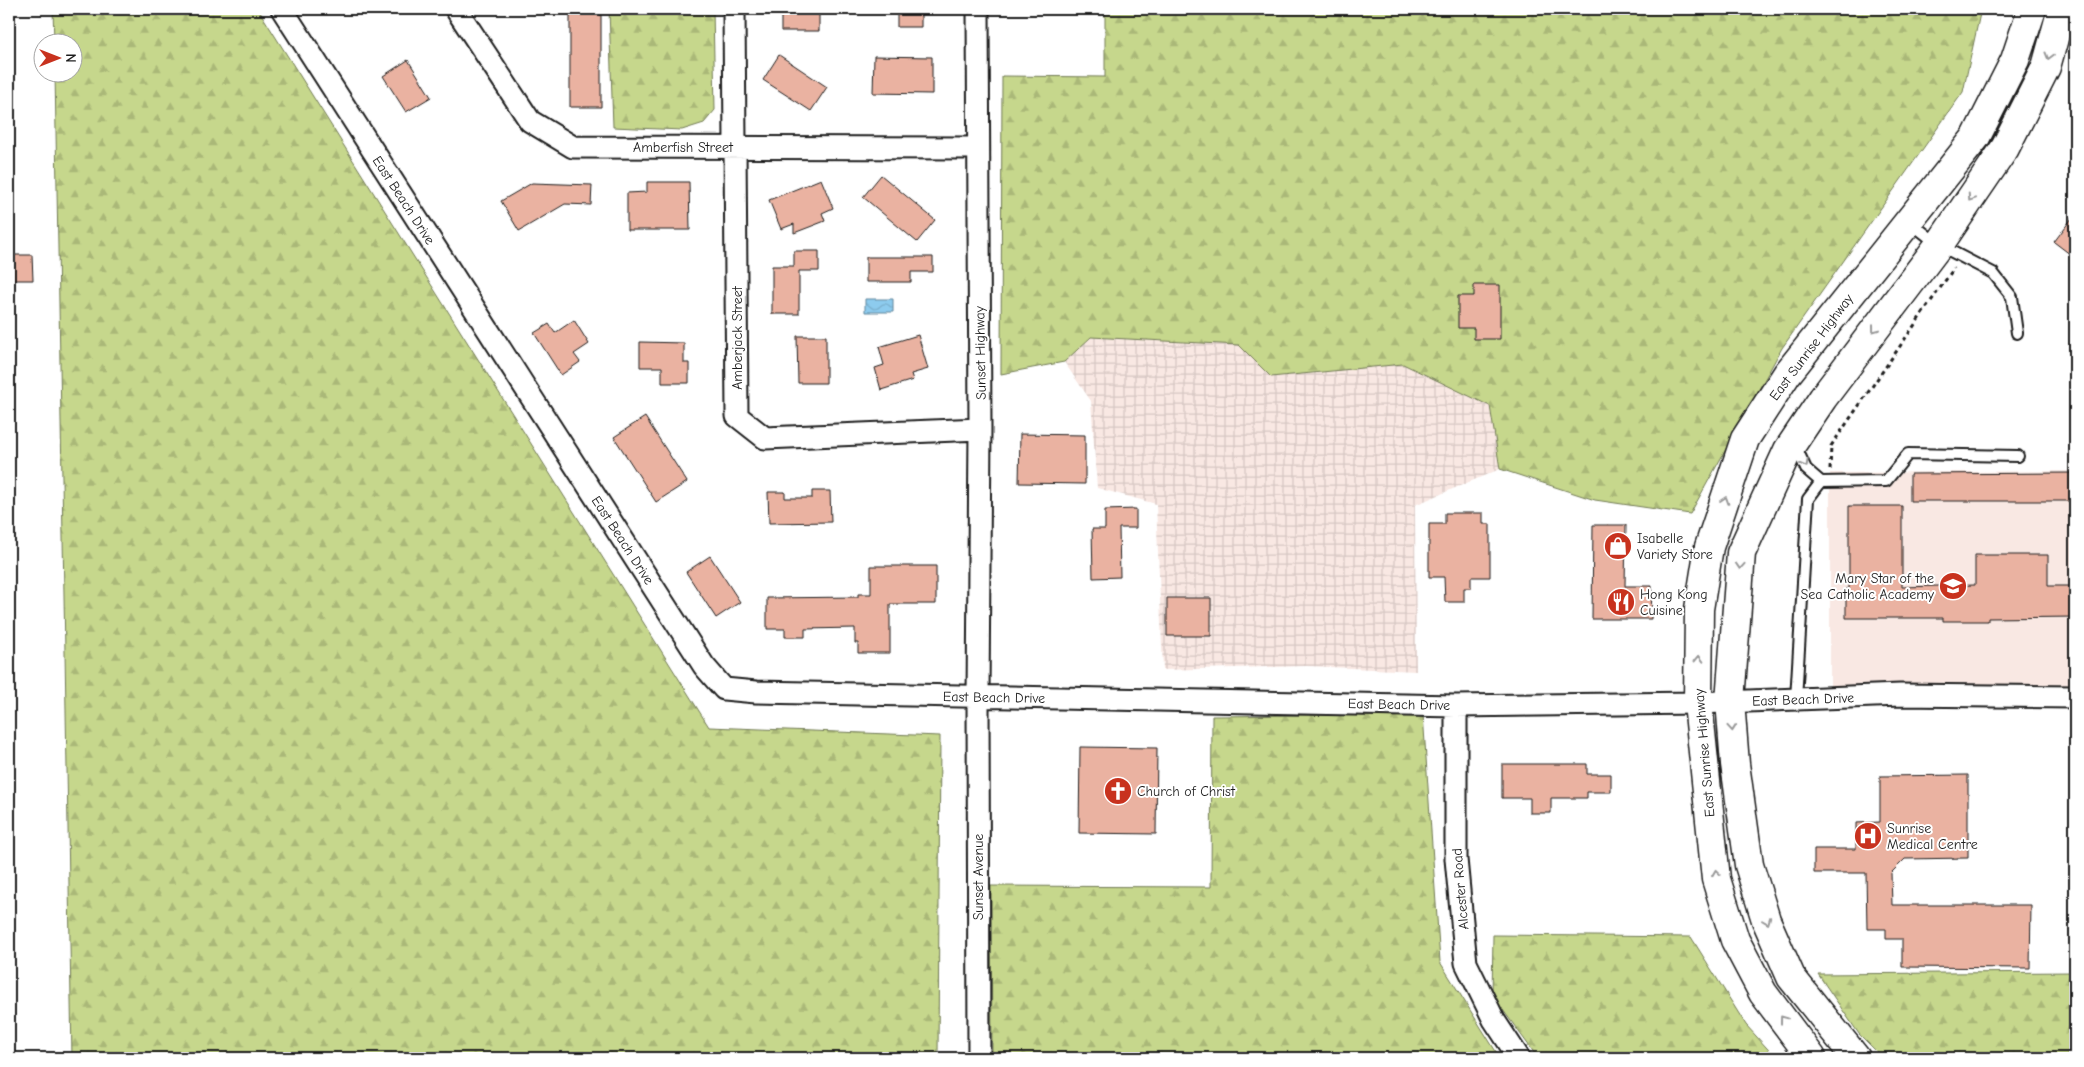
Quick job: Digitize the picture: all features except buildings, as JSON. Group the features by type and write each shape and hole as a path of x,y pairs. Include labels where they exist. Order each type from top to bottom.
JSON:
{"main road":[{"name":"East Sunrise Highway","path":"1812,1058 1763,993 1735,940 1716,879 1698,703 1700,609 1710,547 1745,439 1787,374 1976,137 2016,60 2032,9"},
{"path":"1856,1058 1791,977 1766,920 1748,865 1735,764 1730,701 1741,553 1794,442 1823,398 1950,251 2046,67 2062,9"}],"street":[{"name":"East Beach Drive","path":"282,9 704,666 724,689 756,692 1456,706 1698,703 1900,695 2075,697"},
{"name":"Amberfish Street","path":"456,9 530,121 573,147 978,148"},
{"name":"Amberjack Street","path":"734,9 736,416 765,438 980,429"},
{"name":"Sunset Highway","path":"978,9 980,429 978,696"},
{"name":"Sunset Avenue","path":"978,696 979,1058"},
{"name":"Alcester Road","path":"1456,706 1456,859 1466,963 1494,1020 1518,1058"}],"lane":[{"path":"1909,222 1950,251 1993,273 2012,297 2017,333"},
{"path":"1794,442 1806,469 1826,482 1886,481 1908,454 2018,456"},
{"path":"1796,699 1808,499 1826,482"}],"path":[{"path":"1826,482 1831,446 1950,251"}],"shaded area":[{"path":"1091,337 1239,345 1272,377 1403,364 1490,406 1500,469 1415,505 1416,671 1307,666 1163,670 1156,504 1097,488 1091,401 1064,362"},
{"name":"Mary Star of the Sea Catholic Academy","path":"2075,471 2075,689 1830,691 1830,473"}],"green space":[{"path":"53,9 258,9 709,727 940,736 938,1058 72,1058 55,82 82,82 82,32 54,32"},
{"path":"609,9 713,9 715,110 704,123 682,130 613,127"},
{"path":"1105,9 1981,9 1963,92 1782,348 1690,514 1595,500 1500,469 1490,406 1403,364 1271,377 1239,345 1091,337 1064,362 1001,374 1002,76 1105,77"},
{"path":"1423,714 1440,962 1500,1058 992,1058 991,886 1211,887 1212,716"},
{"path":"1493,935 1691,937 1746,1025 1776,1058 1538,1058 1492,995"},
{"path":"2075,972 2075,1058 1883,1058 1859,1034 1818,974"}],"water":[{"path":"865,299 893,299 893,312 865,312"}],"place":[{"name":"Isabelle Variety Store","path":"1618,546"},
{"name":"Mary Star of the Sea Catholic Academy","path":"1953,586"},
{"name":"Hong Kong Cuisine","path":"1621,602"},
{"name":"Church of Christ","path":"1118,791"},
{"name":"Sunrise Medical Centre","path":"1868,836"}]}
